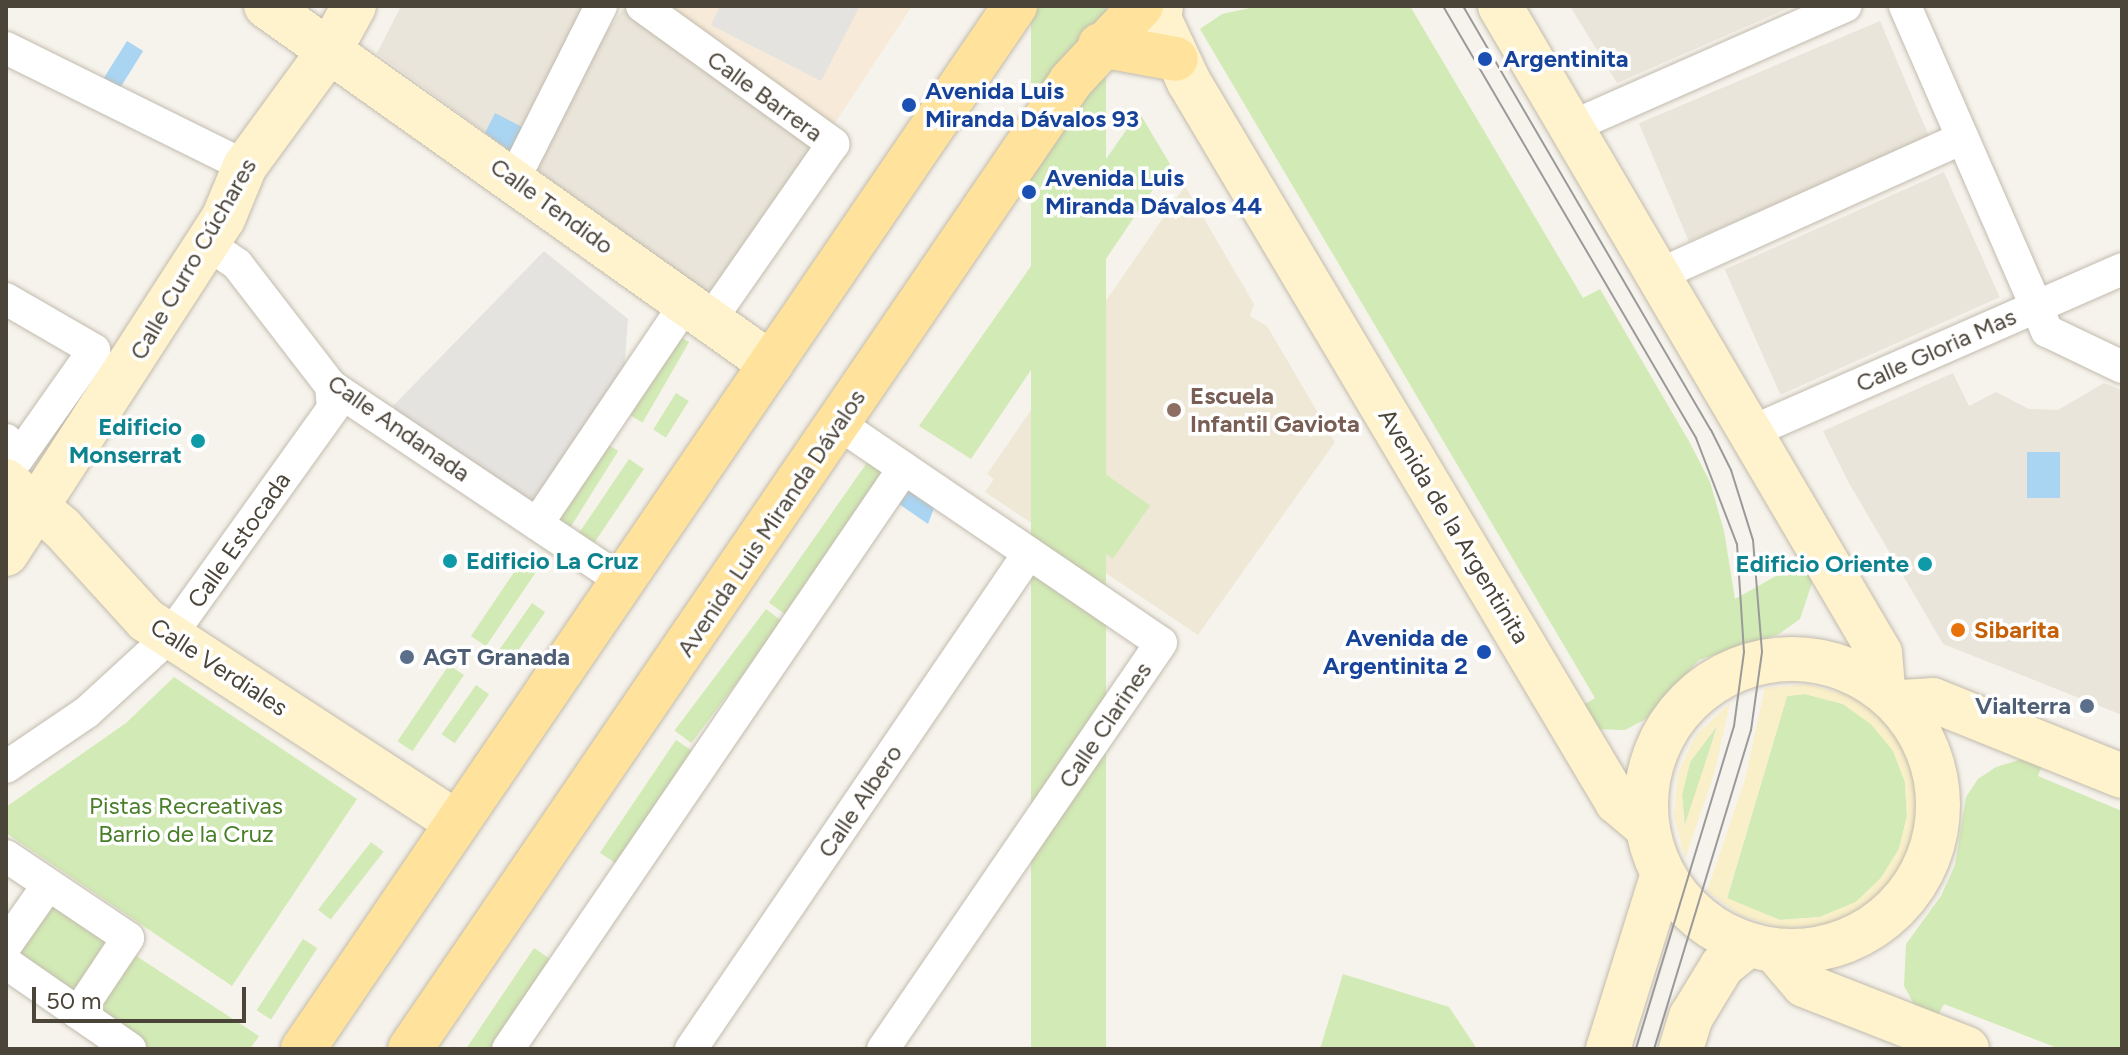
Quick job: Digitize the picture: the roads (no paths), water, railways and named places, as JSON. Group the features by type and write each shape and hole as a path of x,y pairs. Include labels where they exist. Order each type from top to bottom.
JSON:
{"main road":[{"name":"Calle Tendido","path":"266,6 514,179 692,320 771,364"},
{"name":"Calle Curro Cúchares","path":"6,554 22,494 206,243 245,166 330,50 354,6"},
{"path":"303,1049 1015,6"},
{"name":"Avenida Luis Miranda Dávalos","path":"410,1049 1100,45 1141,6"},
{"name":"Avenida de la Argentinita","path":"1161,6 1159,18 1176,59 1617,802 1647,827"},
{"path":"1500,6 1880,653 1892,695 1928,744 1940,794 1934,845 1911,891 1874,927 1827,948 1761,949 1722,966 1691,1017 1681,1049"},
{"path":"1100,45 1176,59"},
{"name":"Calle Verdiales","path":"22,494 146,620 457,823"},
{"path":"1967,1049 1804,985 1761,949 1695,918 1662,877 1647,827 1645,796 1652,759 1673,720 1704,688 1744,667 1798,659 1834,664 1892,695 1933,700 2122,776"},
{"path":"1608,1049 1662,877"}],"street":[{"path":"514,179 601,6"},
{"name":"Calle Barrera","path":"642,6 833,144 692,320"},
{"path":"1571,127 1845,6"},
{"path":"1905,6 2047,331 2122,367"},
{"path":"6,48 245,166"},
{"path":"1658,275 1963,138"},
{"name":"Calle Andanada","path":"206,243 237,264 331,386 622,581"},
{"name":"Calle Gloria Mas","path":"1751,432 2122,269"},
{"path":"6,299 94,350 17,459 6,440"},
{"path":"537,524 692,320"},
{"name":"Calle Estocada","path":"6,767 87,712 170,636 333,408 331,386"},
{"name":"Calle Clarines","path":"839,424 1161,643 883,1049"},
{"path":"508,1049 904,468"},
{"name":"Calle Albero","path":"691,1049 1029,553"},
{"path":"6,856 128,938 78,1013"},
{"path":"6,945 48,885"},
{"path":"6,963 130,1049"}],"water":[{"path":"127,41 143,51 120,88 104,78"},
{"path":"495,113 526,129 513,153 485,133"},
{"path":"2027,452 2060,452 2060,498 2027,498"},
{"path":"910,490 934,508 928,524 899,504"}],"tram line":[{"path":"1443,6 1696,438 1737,544 1744,652 1734,726 1636,1049"},
{"path":"1463,6 1711,430 1731,470 1753,540 1762,652 1751,730 1654,1049"}],"place":[{"name":"Argentinita","path":"1485,59"},
{"name":"Avenida Luis Miranda Dávalos 93","path":"909,105"},
{"name":"Avenida Luis Miranda Dávalos 44","path":"1029,192"},
{"name":"Escuela Infantil Gaviota","path":"1174,410"},
{"name":"Edificio Monserrat","path":"198,441"},
{"name":"Edificio La Cruz","path":"450,561"},
{"name":"Edificio Oriente","path":"1925,564"},
{"name":"Sibarita","path":"1958,630"},
{"name":"Avenida de Argentinita 2","path":"1484,652"},
{"name":"AGT Granada","path":"407,657"},
{"name":"Vialterra","path":"2087,706"}],"park label":[{"name":"Pistas Recreativas Barrio de la Cruz","path":"186,820"}]}
